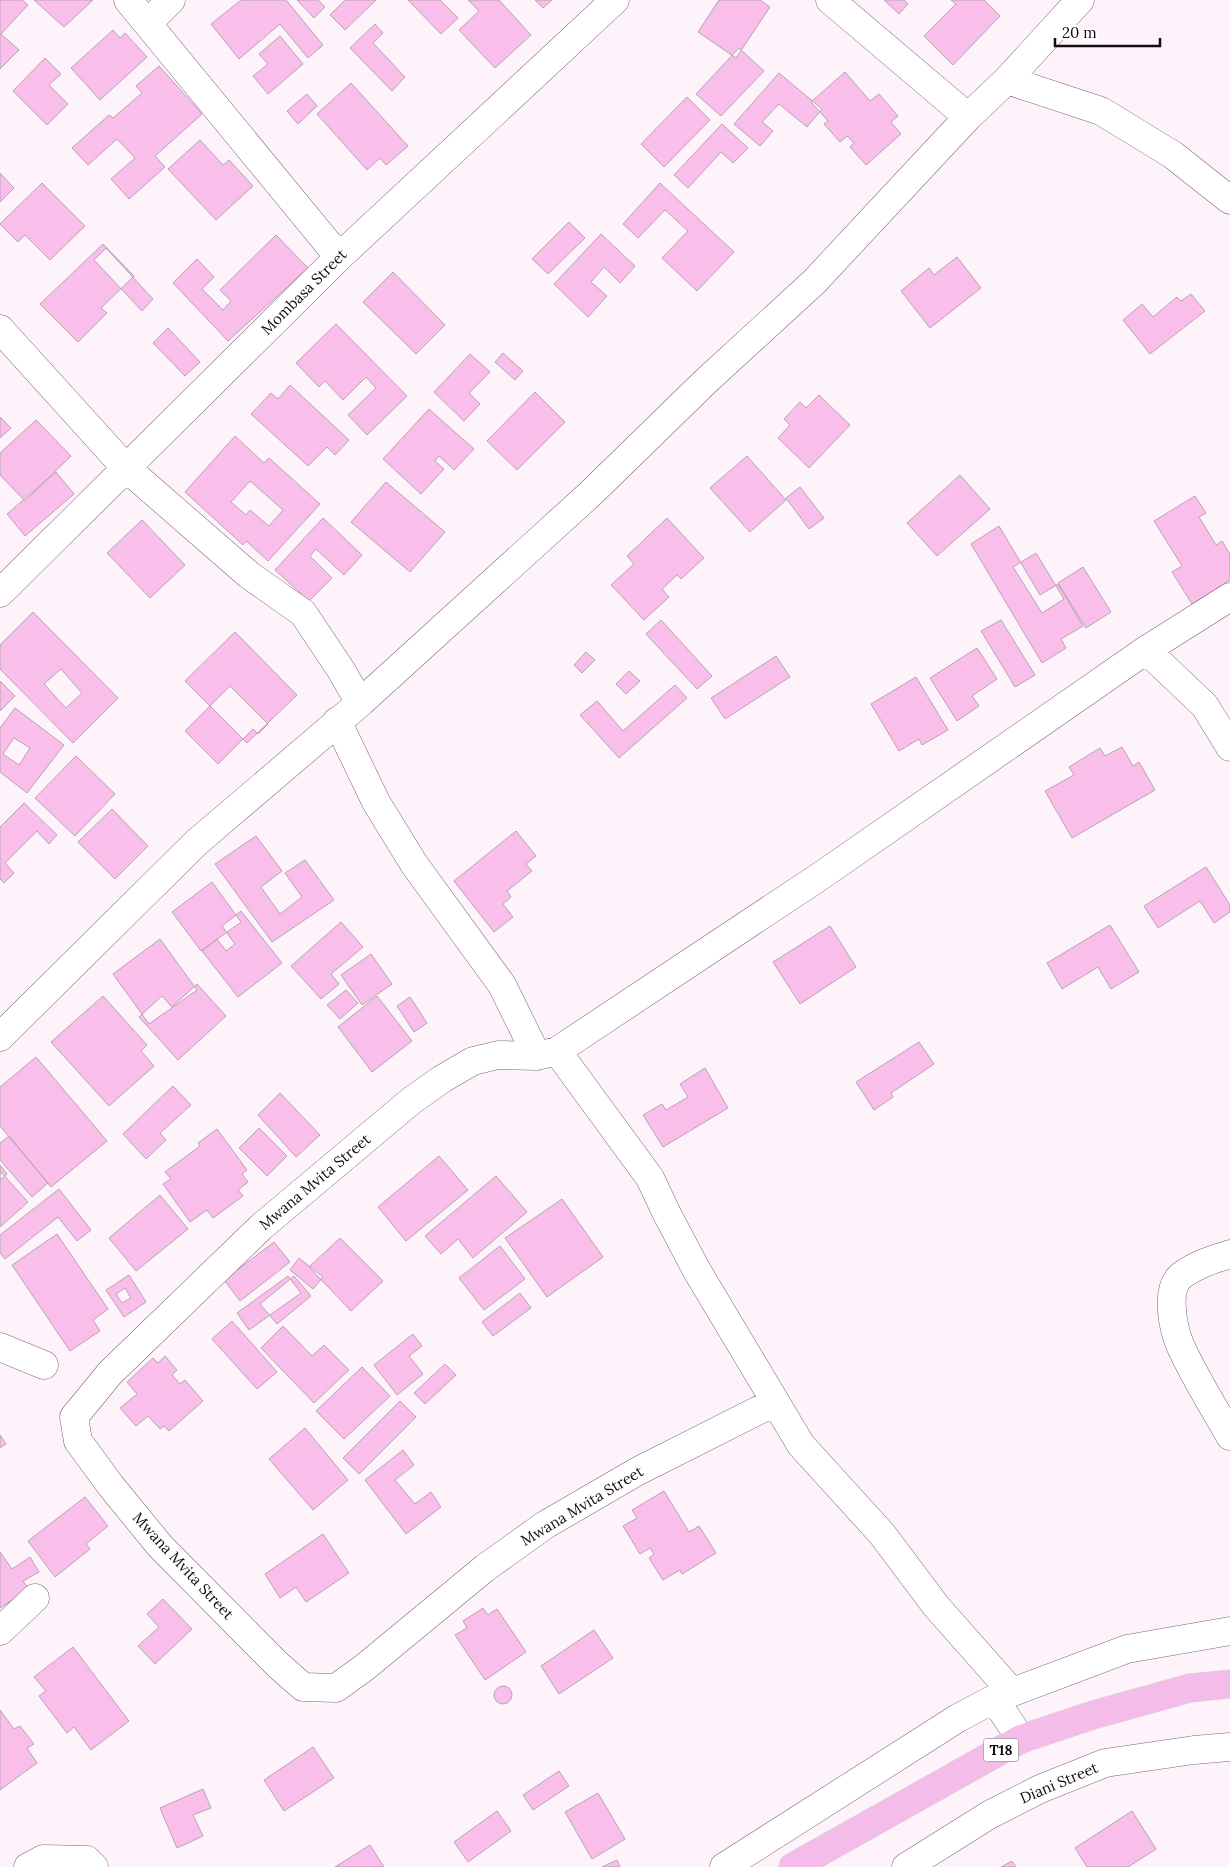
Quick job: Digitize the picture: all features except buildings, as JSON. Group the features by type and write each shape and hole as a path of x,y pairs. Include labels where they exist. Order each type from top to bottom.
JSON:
{"main road":[{"name":"T18","path":"793,1867 1021,1739 1093,1715 1190,1688 1230,1684"}],"street":[{"path":"128,0 339,257"},
{"path":"148,22 171,0"},
{"name":"Mombasa Street","path":"0,593 339,257 615,0"},
{"path":"830,0 968,117"},
{"path":"0,1037 197,842 360,703 590,494 704,382 814,282 1080,0"},
{"path":"1006,80 1100,111 1173,155 1230,200"},
{"path":"0,329 125,468 250,575 303,613 341,670 360,703"},
{"path":"547,1053 822,875 1146,650 1230,597"},
{"path":"1146,650 1205,706 1230,747"},
{"path":"337,721 376,802 414,864 502,985 547,1053 650,1178 696,1269 801,1445 882,1534 936,1606 1003,1696 1021,1739"},
{"name":"Mwana Mvita Street","path":"547,1053 498,1055 473,1062 442,1078 411,1101 261,1227 110,1373 74,1417 78,1441 111,1486 160,1546 278,1665 303,1687 336,1688 366,1667 485,1568 545,1525 638,1471 775,1402"},
{"path":"1230,1254 1204,1263 1180,1276 1171,1291 1172,1314 1179,1344 1230,1436"},
{"path":"0,1347 44,1365"},
{"path":"0,1631 36,1598"},
{"path":"724,1867 958,1718 1003,1696 1127,1649 1230,1631"},
{"name":"Diani Street","path":"906,1867 989,1815 1040,1789 1106,1763 1194,1750 1230,1747"},
{"path":"28,1867 43,1859 87,1860 94,1867"}]}
